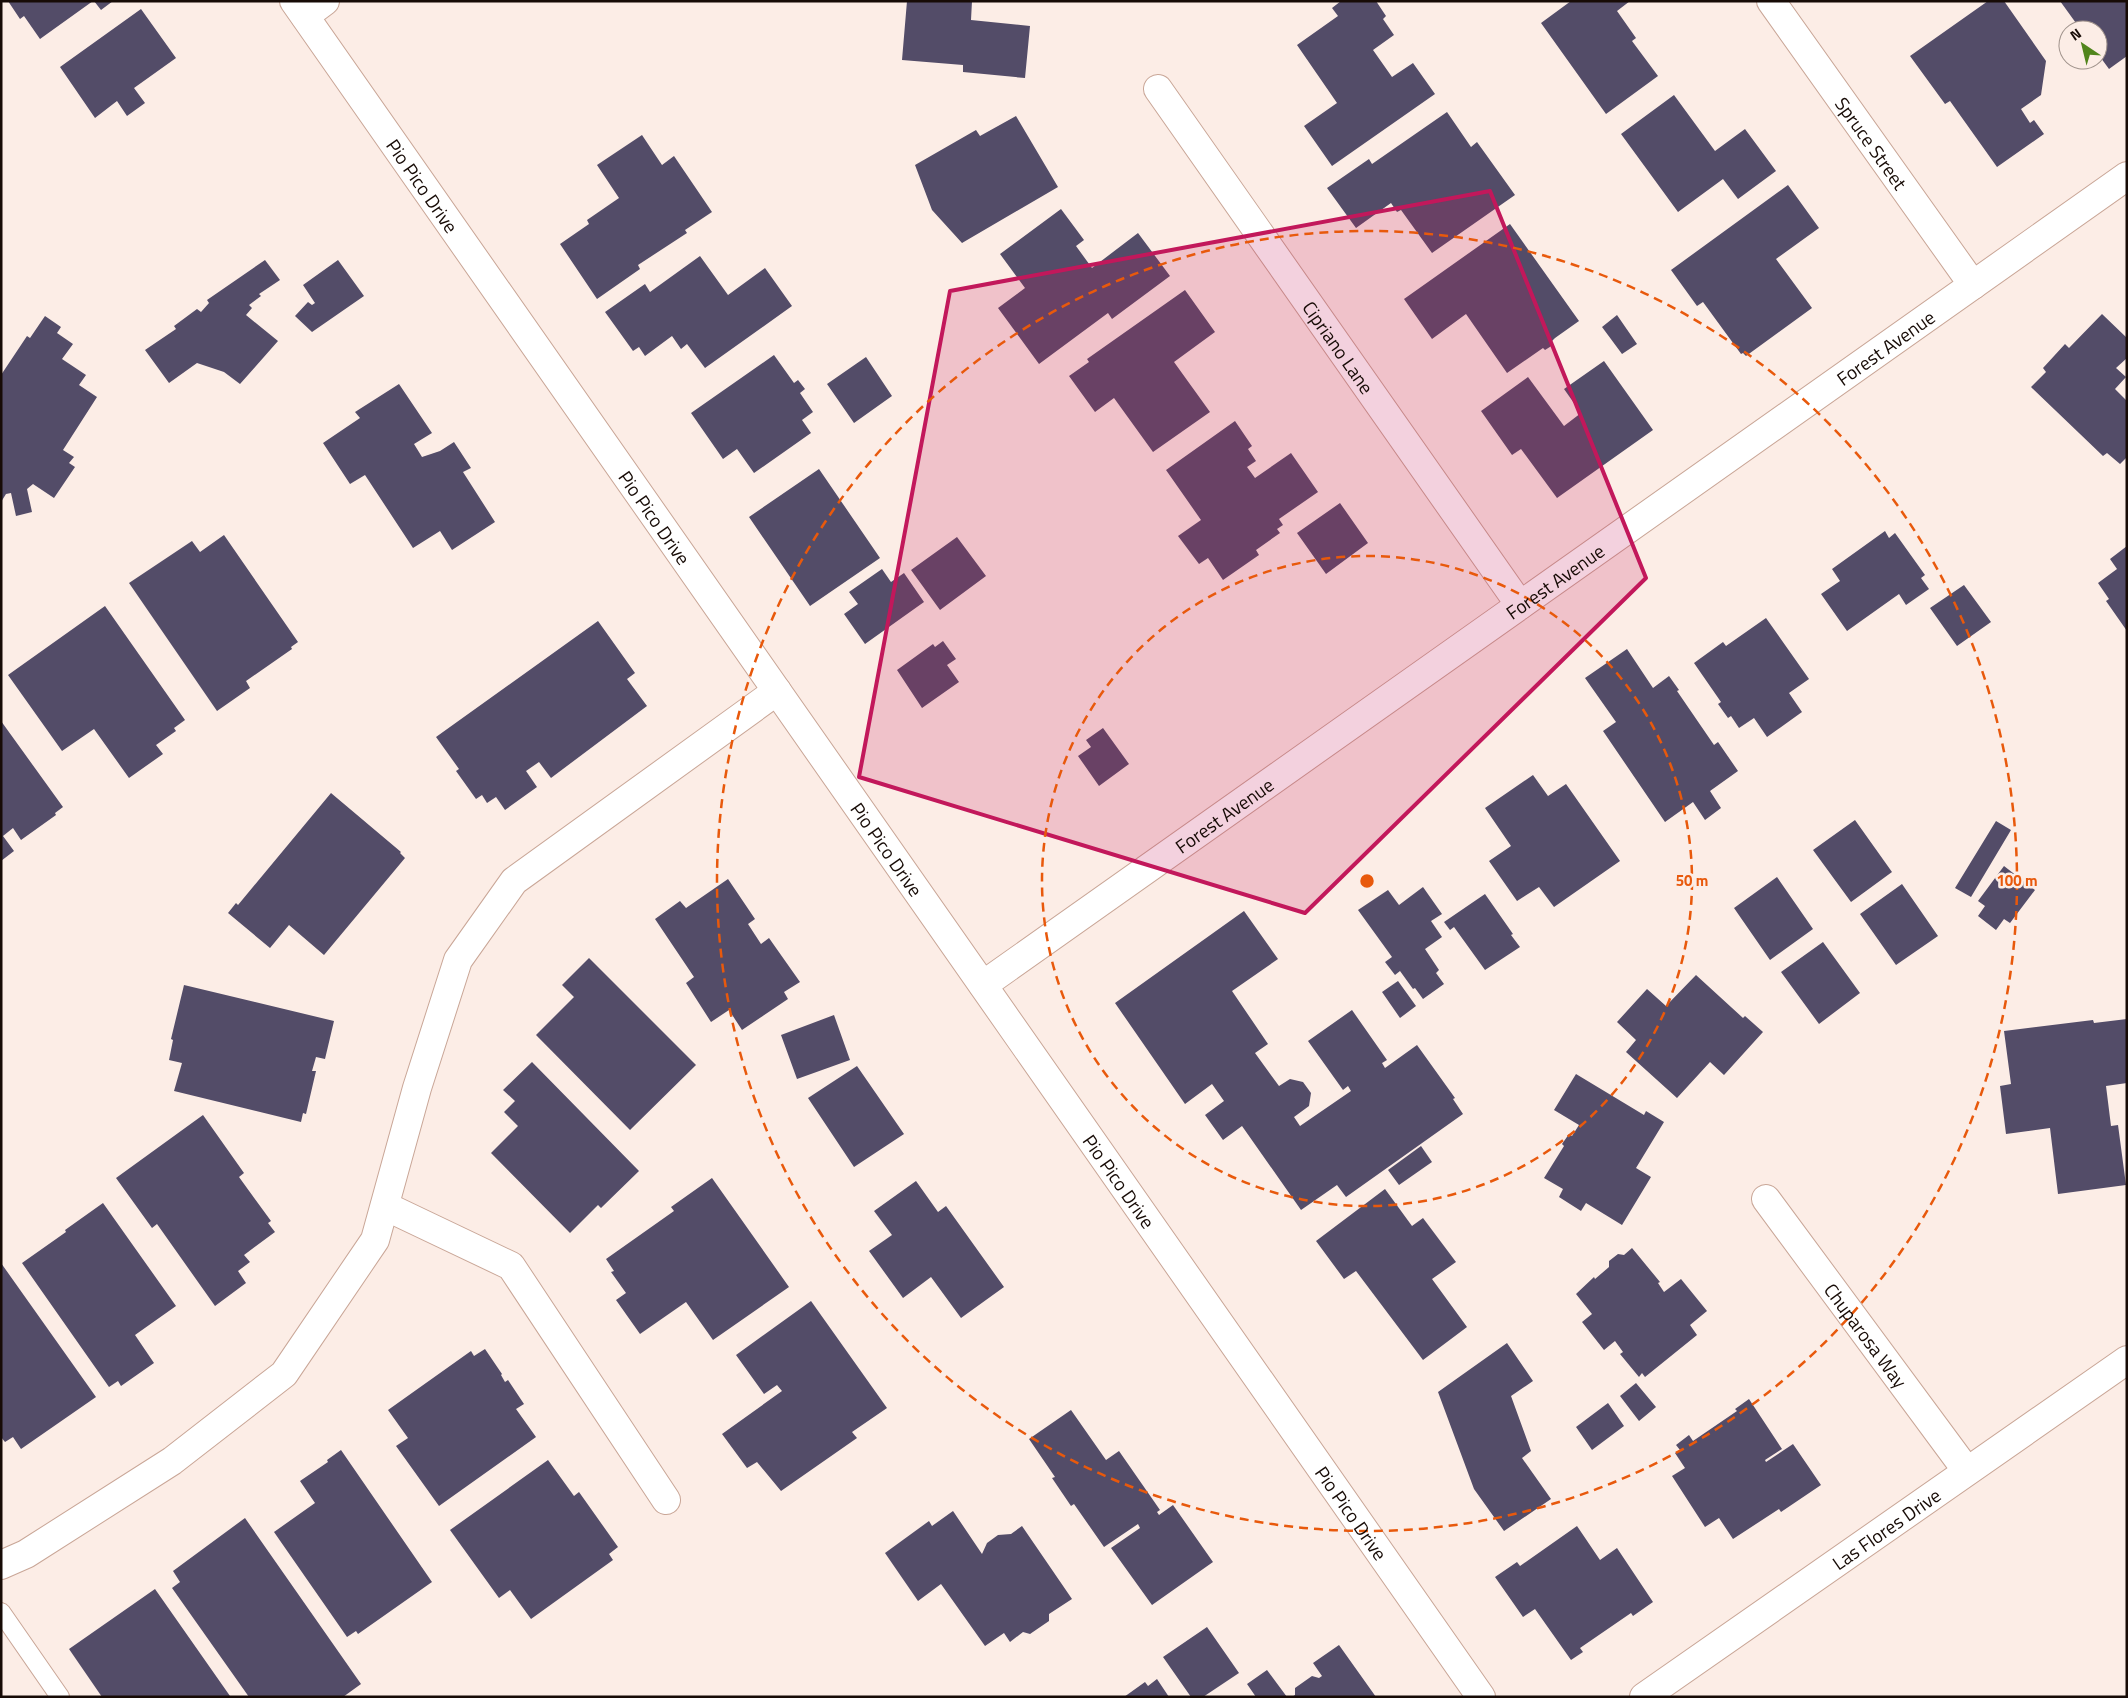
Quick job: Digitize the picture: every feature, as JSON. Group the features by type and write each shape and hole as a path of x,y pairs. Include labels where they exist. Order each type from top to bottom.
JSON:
{"street":[{"name":"Spruce Street","path":"1771,1 1973,285"},
{"name":"Pio Pico Drive","path":"308,6 777,691 1482,1697"},
{"name":"Cipriano Lane","path":"1158,89 1520,605"},
{"name":"Forest Avenue","path":"983,985 2127,176"},
{"path":"1,1565 26,1554 172,1461 284,1374 375,1240 417,1088 458,960 514,881 777,691"},
{"name":"Chuparosa Way","path":"1766,1199 1967,1471"},
{"path":"385,1206 511,1266 666,1500"},
{"name":"Las Flores Drive","path":"1644,1697 2127,1360"}],"lane":[{"path":"1,1612 60,1697"}],"highlighted area":[{"path":"1490,191 1646,578 1305,913 859,777 950,291"}],"building":[{"path":"8,1 93,1 40,39 24,16 20,19"},
{"path":"94,1 113,1 101,10"},
{"path":"907,1 972,1 971,20 1030,26 1025,78 963,72 963,65 902,60"},
{"path":"1341,1 1376,1 1386,16 1383,19 1394,35 1373,50 1392,77 1413,63 1435,94 1332,166 1304,126 1337,103 1297,45 1338,16 1332,8"},
{"path":"1571,1 1630,1 1617,11 1636,38 1632,41 1658,76 1606,114 1541,23"},
{"path":"1988,1 2004,1 2046,61 2041,95 2021,109 2030,123 2034,120 2044,134 1997,167 1950,101 1945,104 1910,56"},
{"path":"2060,1 2127,1 2127,56 2109,69 2108,20 2074,20"},
{"path":"141,9 176,58 134,88 145,103 127,116 117,101 95,118 60,67"},
{"path":"1674,95 1715,151 1745,129 1776,171 1738,199 1723,179 1678,212 1621,134"},
{"path":"1447,112 1471,147 1477,142 1515,195 1432,253 1401,210 1397,212 1391,203 1356,228 1327,188 1369,159 1372,164"},
{"path":"1016,116 1058,187 962,243 932,210 915,165 976,130 980,136"},
{"path":"642,135 662,165 674,156 712,212 685,230 687,233 638,265 640,269 597,299 560,244 589,224 587,220 619,198 597,165"},
{"path":"1788,185 1819,228 1776,259 1812,308 1746,356 1743,353 1741,354 1703,302 1697,306 1671,270"},
{"path":"1061,209 1084,240 1076,246 1092,268 1138,233 1170,276 1112,319 1108,313 1039,364 998,308 1025,288 1000,254"},
{"path":"1510,224 1579,321 1555,338 1551,342 1553,345 1545,350 1543,348 1507,373 1466,314 1432,339 1404,299"},
{"path":"700,256 728,295 765,268 792,306 705,368 687,344 681,349 672,336 645,356 639,347 633,351 605,312 645,284 650,292"},
{"path":"265,260 280,280 259,294 261,296 249,305 252,308 246,315 278,341 240,384 224,372 197,363 169,383 145,350 176,329 174,326 197,309 201,312 209,303 207,300"},
{"path":"338,260 364,296 312,332 295,316 308,302 312,305 315,303 303,285"},
{"path":"1185,290 1215,332 1174,362 1210,412 1153,452 1114,398 1095,412 1069,376 1089,362 1087,359"},
{"path":"2102,314 2127,338 2127,358 2116,368 2126,377 2115,389 2127,401 2127,457 2120,464 2107,453 2103,456 2031,387 2046,372 2043,368 2065,344 2069,348"},
{"path":"1617,315 1637,344 1622,354 1602,327"},
{"path":"45,316 61,327 57,333 73,344 62,359 86,375 79,385 97,397 63,450 74,457 69,463 75,467 54,498 33,484 27,489 32,512 16,516 11,493 6,494 1,502 1,375 27,336 30,338"},
{"path":"774,355 794,383 798,380 805,389 800,393 813,412 802,420 811,433 754,473 737,449 723,459 691,413"},
{"path":"866,357 892,396 854,423 827,384"},
{"path":"1604,361 1653,430 1557,498 1521,449 1512,455 1481,411 1528,377 1564,426 1581,413 1564,389"},
{"path":"399,384 432,433 414,444 422,457 440,451 454,442 471,468 463,472 495,522 452,550 440,531 413,548 365,475 350,484 323,443 360,418 355,412"},
{"path":"1235,421 1252,446 1248,449 1256,461 1247,467 1255,478 1291,453 1318,492 1279,519 1283,525 1277,529 1280,533 1256,550 1259,555 1223,580 1208,558 1199,564 1178,536 1201,520 1166,470"},
{"path":"819,469 880,558 810,606 749,517"},
{"path":"1340,503 1368,543 1326,574 1297,533"},
{"path":"1885,531 1889,538 1895,533 1925,575 1921,578 1929,589 1906,605 1899,594 1847,631 1821,594 1840,581 1832,569"},
{"path":"224,535 298,642 291,647 292,649 246,681 250,688 217,711 129,583 192,541 200,552"},
{"path":"957,537 986,576 940,610 911,570"},
{"path":"2127,546 2127,631 2106,601 2109,599 2098,583 2117,569 2110,559"},
{"path":"882,569 891,582 904,573 924,602 865,644 844,614 858,604 849,592"},
{"path":"1964,585 1991,622 1957,646 1930,608"},
{"path":"105,606 185,720 174,728 176,731 156,745 163,754 129,778 94,729 62,751 8,675"},
{"path":"1766,618 1809,679 1789,693 1802,712 1767,737 1754,718 1739,728 1731,716 1728,718 1718,704 1721,702 1694,663 1723,642 1726,646"},
{"path":"598,621 635,673 627,679 647,706 551,778 539,762 526,771 537,787 505,810 496,797 487,803 482,795 476,799 456,771 459,769 436,737"},
{"path":"943,641 956,659 947,665 959,682 922,708 897,670 933,644 935,647"},
{"path":"1627,649 1653,688 1669,676 1714,745 1718,742 1738,771 1710,791 1721,808 1705,820 1693,802 1665,822 1603,731 1616,722 1585,678"},
{"path":"1,721 63,807 55,813 56,815 21,840 13,828 3,836 14,851 1,861"},
{"path":"1103,728 1129,764 1099,786 1078,756 1091,747 1086,740"},
{"path":"1533,775 1548,796 1566,784 1620,861 1554,907 1539,887 1517,901 1489,861 1511,846 1485,808"},
{"path":"331,793 401,852 405,858 324,955 289,925 270,948 228,913 236,903 238,905"},
{"path":"1855,820 1892,872 1851,902 1813,850"},
{"path":"1996,821 2011,830 1971,897 1955,888"},
{"path":"2004,866 2035,890 2010,923 2004,919 1996,930 1978,916 1985,906 1978,901"},
{"path":"1777,877 1813,929 1770,960 1734,908"},
{"path":"728,879 755,919 748,924 761,944 769,938 800,982 784,992 788,999 742,1030 729,1010 711,1022 686,983 694,977 655,919 680,901 686,908"},
{"path":"1902,884 1938,936 1896,965 1860,914"},
{"path":"1423,887 1442,914 1431,921 1442,937 1425,949 1439,970 1436,973 1444,984 1423,999 1400,971 1395,975 1385,962 1392,957 1358,910 1388,890 1399,905"},
{"path":"1485,894 1520,947 1485,970 1454,927 1450,930 1444,922"},
{"path":"1244,911 1278,959 1232,991 1268,1044 1255,1053 1279,1086 1290,1079 1303,1082 1311,1093 1309,1106 1294,1117 1300,1126 1351,1091 1348,1086 1343,1090 1308,1041 1352,1010 1387,1060 1382,1063 1385,1068 1417,1045 1455,1098 1453,1099 1463,1114 1346,1197 1337,1185 1301,1210 1242,1126 1223,1140 1205,1115 1224,1101 1212,1084 1185,1104 1115,1003"},
{"path":"1823,942 1860,993 1819,1024 1781,972"},
{"path":"589,958 696,1065 630,1130 536,1035 574,997 562,985"},
{"path":"1696,975 1743,1018 1745,1016 1763,1032 1724,1075 1710,1062 1677,1098 1626,1052 1636,1040 1617,1022 1647,989 1666,1006"},
{"path":"1398,981 1416,1006 1400,1018 1382,992"},
{"path":"184,985 334,1021 325,1059 316,1057 312,1071 316,1071 306,1114 303,1113 301,1122 174,1091 182,1063 169,1060 173,1040 171,1039"},
{"path":"834,1015 850,1060 797,1079 781,1035"},
{"path":"2127,1019 2127,1083 2106,1086 2111,1126 2118,1125 2126,1185 2058,1194 2050,1128 2006,1134 2000,1086 2011,1084 2004,1031 2093,1020 2094,1023"},
{"path":"532,1062 639,1171 601,1208 598,1205 570,1233 491,1153 518,1126 504,1112 515,1101 503,1090"},
{"path":"857,1066 904,1134 854,1167 808,1098"},
{"path":"1576,1074 1644,1115 1646,1111 1664,1122 1636,1168 1651,1177 1622,1225 1586,1203 1581,1211 1559,1197 1563,1189 1544,1178 1564,1146 1562,1144 1569,1134 1572,1136 1579,1125 1554,1110"},
{"path":"203,1115 244,1173 239,1177 271,1221 268,1223 275,1232 244,1255 250,1262 238,1271 246,1283 215,1306 157,1224 152,1228 116,1178"},
{"path":"1421,1146 1432,1162 1399,1185 1388,1170"},
{"path":"712,1178 789,1287 713,1340 686,1302 640,1334 616,1300 626,1293 611,1272 614,1271 606,1259 674,1211 671,1207"},
{"path":"916,1181 938,1212 946,1206 1004,1287 961,1318 931,1277 903,1298 869,1251 892,1235 874,1211"},
{"path":"1385,1189 1412,1226 1423,1218 1456,1262 1432,1279 1467,1327 1423,1360 1356,1271 1344,1279 1316,1241"},
{"path":"103,1203 176,1306 135,1335 154,1363 121,1386 118,1381 109,1387 22,1263"},
{"path":"1632,1248 1660,1282 1658,1283 1664,1292 1681,1279 1707,1311 1690,1325 1697,1335 1645,1377 1642,1373 1639,1377 1620,1354 1623,1352 1615,1341 1604,1350 1582,1322 1592,1314 1576,1294 1594,1277 1595,1279 1609,1267 1609,1261 1618,1254 1624,1255"},
{"path":"1,1263 96,1397 21,1449 13,1437 5,1442 1,1437"},
{"path":"811,1301 887,1408 852,1432 857,1438 781,1491 757,1462 747,1468 722,1434 782,1391 777,1385 764,1394 736,1355"},
{"path":"1507,1343 1533,1381 1511,1396 1531,1451 1522,1458 1551,1499 1504,1531 1474,1489 1438,1392"},
{"path":"485,1349 502,1374 505,1382 508,1380 524,1404 516,1409 536,1437 439,1506 396,1446 408,1438 388,1410 471,1351 474,1356"},
{"path":"1636,1383 1656,1407 1639,1421 1620,1396"},
{"path":"1749,1399 1782,1449 1765,1460 1766,1462 1793,1444 1821,1485 1781,1512 1779,1509 1733,1539 1719,1518 1705,1527 1672,1476 1685,1468 1675,1453 1680,1450 1676,1445 1689,1435 1693,1441 1737,1411 1735,1409"},
{"path":"1608,1403 1624,1426 1592,1450 1576,1427"},
{"path":"1071,1410 1106,1460 1119,1451 1160,1510 1157,1512 1159,1515 1173,1505 1213,1562 1152,1605 1111,1548 1140,1528 1138,1524 1104,1547 1074,1504 1071,1506 1052,1478 1055,1477 1029,1439"},
{"path":"341,1450 432,1582 358,1634 356,1631 347,1637 274,1532 315,1503 300,1481 328,1462 327,1460"},
{"path":"548,1460 574,1496 579,1492 618,1547 609,1554 613,1560 531,1619 510,1590 499,1598 450,1530"},
{"path":"953,1511 982,1554 987,1543 998,1535 1011,1534 1022,1526 1072,1599 1049,1614 1049,1621 1030,1634 1023,1632 1010,1642 1004,1633 985,1646 941,1584 918,1601 885,1553 929,1521 932,1526"},
{"path":"245,1518 361,1684 343,1697 249,1697 172,1588 180,1582 173,1571"},
{"path":"1577,1526 1600,1560 1617,1548 1653,1602 1633,1616 1631,1613 1580,1648 1583,1652 1571,1660 1535,1609 1523,1617 1495,1577 1517,1562 1520,1566"},
{"path":"155,1589 229,1697 102,1697 69,1649"},
{"path":"1207,1627 1239,1673 1203,1697 1191,1697 1163,1657"},
{"path":"1339,1645 1376,1697 1292,1697 1295,1695 1295,1688 1312,1676 1319,1678 1322,1676 1313,1663"},
{"path":"1267,1670 1287,1697 1256,1697 1247,1684"},
{"path":"1157,1679 1169,1697 1124,1697 1145,1682 1148,1686"}]}
